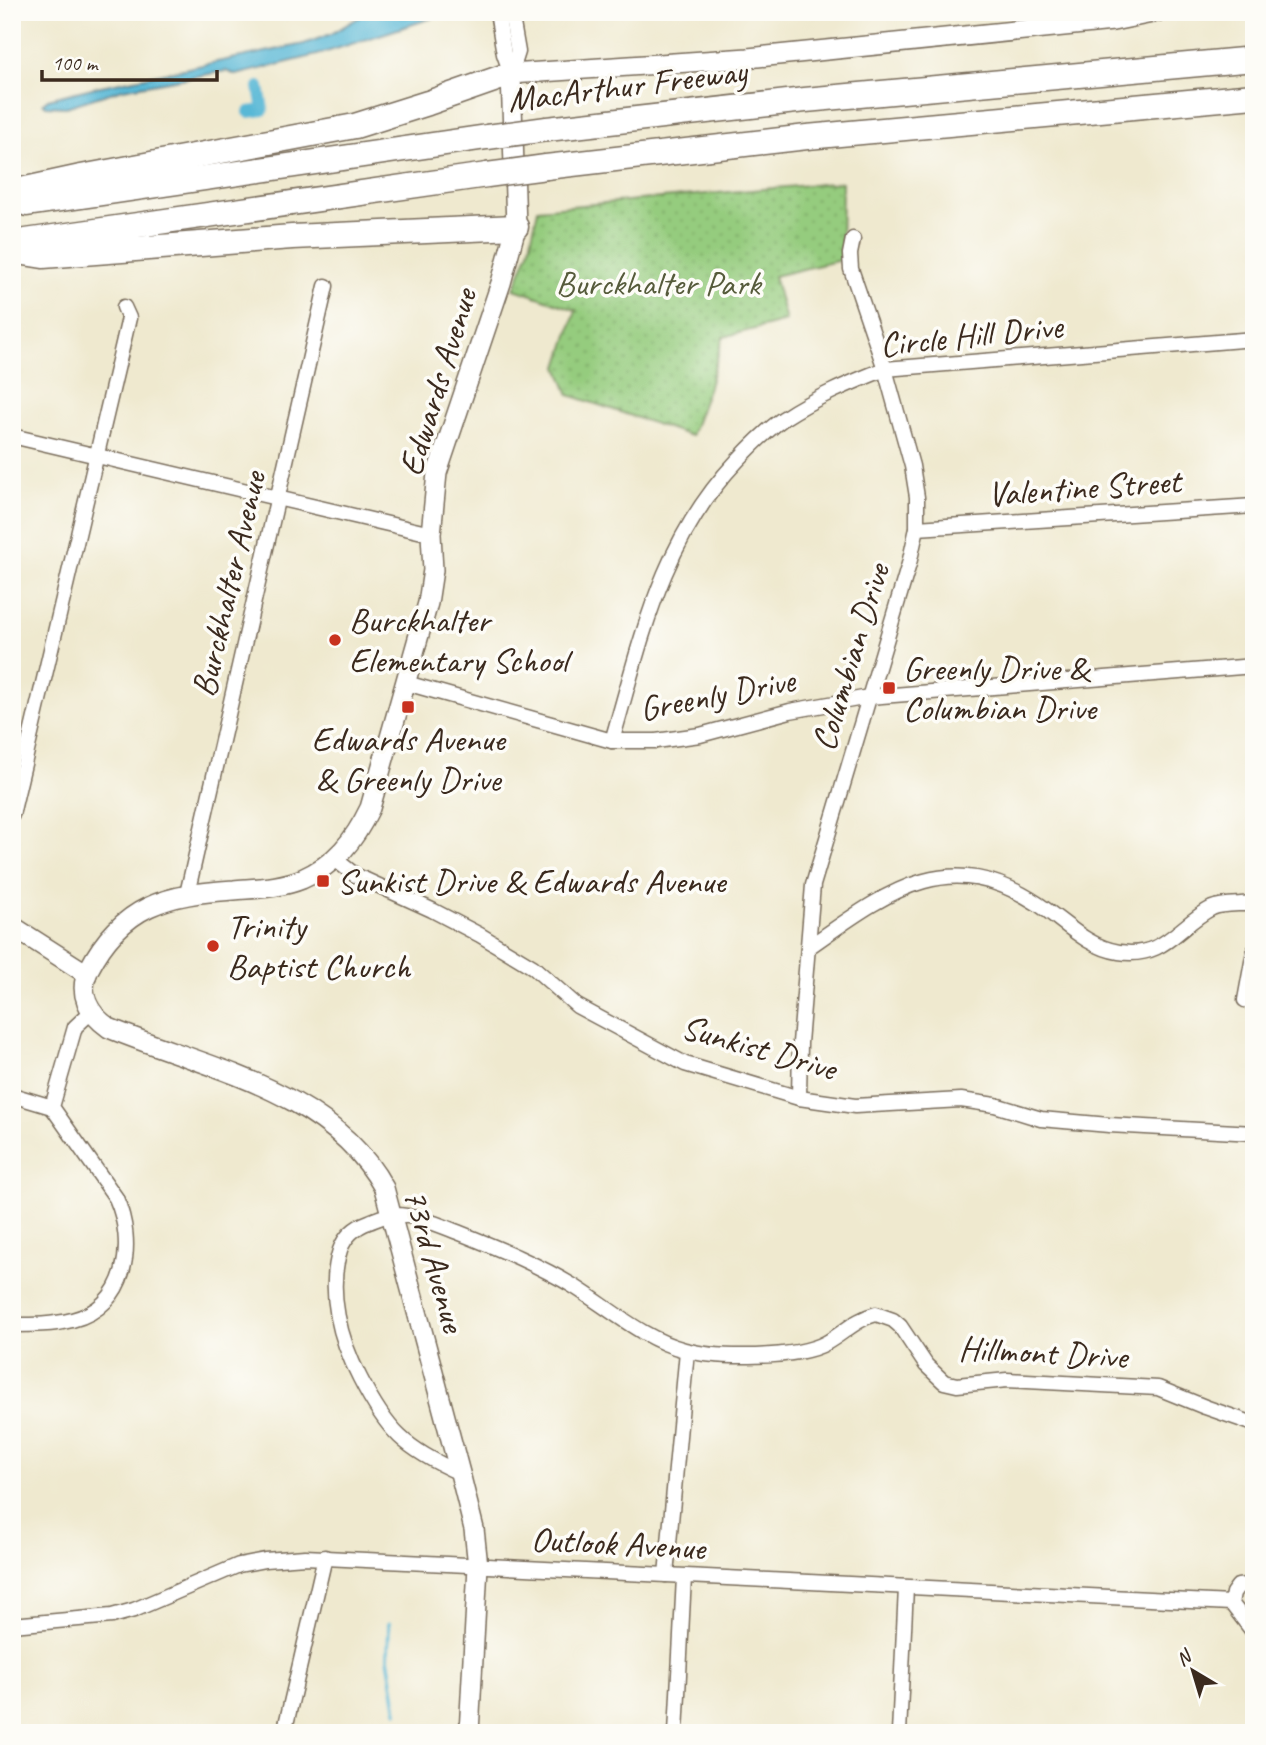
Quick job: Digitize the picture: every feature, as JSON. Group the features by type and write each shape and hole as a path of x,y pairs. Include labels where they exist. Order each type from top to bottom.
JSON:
{"highway":[{"name":"MacArthur Freeway","path":"12,206 547,129 804,100 1254,59"},
{"path":"12,192 344,129 511,74"},
{"name":"MacArthur Freeway","path":"12,243 546,167 834,134 1254,96"},
{"path":"12,251 43,256 292,237 516,227"}],"main road":[{"path":"511,74 748,58 1157,12"},
{"name":"Edwards Avenue","path":"336,860 358,832 370,808 406,683 428,603 433,570 431,534 437,473 501,283 516,227 511,74"},
{"path":"91,1012 85,999 87,974 100,947 118,926 137,912 162,900 187,894 275,887 300,880 336,860"},
{"path":"12,926 87,974"},
{"name":"73rd Avenue","path":"91,1012 108,1028 262,1086 297,1103 333,1127 358,1149 373,1167 384,1188 474,1529 478,1566 469,1733"}],"street":[{"path":"497,12 504,54 511,74"},
{"path":"511,12 518,52 511,74"},
{"name":"Columbian Drive","path":"799,1098 800,1043 813,885 909,564 917,528 917,497 912,466 885,369 851,269 853,239"},
{"name":"Burckhalter Avenue","path":"187,894 326,286"},
{"path":"12,815 129,318 124,307"},
{"name":"Circle Hill Drive","path":"612,741 653,602 677,543 708,495 746,451 784,418 831,391 885,369 1254,339"},
{"path":"12,436 431,534"},
{"name":"Valentine Street","path":"917,528 1254,506"},
{"name":"Greenly Drive","path":"406,683 612,741 656,741 700,735 790,711 869,697 1146,677 1254,666"},
{"name":"Sunkist Drive","path":"336,860 355,875 480,935 533,967 578,1006 685,1064 799,1098 855,1106 961,1100 995,1105 1041,1119 1254,1133"},
{"path":"809,947 881,899 910,885 945,876 978,877 1009,886 1094,946 1121,952 1144,951 1163,945 1180,934 1196,917 1215,907 1254,903"},
{"path":"1249,1002 1254,951"},
{"path":"52,1107 75,1027 91,1012"},
{"path":"12,1095 52,1107 120,1206 126,1234 124,1268 111,1295 96,1309 74,1320 39,1325 12,1325"},
{"path":"391,1214 362,1224 350,1233 342,1245 336,1263 337,1314 357,1373 375,1408 390,1428 401,1440 460,1473"},
{"name":"Hillmont Drive","path":"391,1214 419,1218 499,1248 574,1287 667,1344 687,1351 744,1356 794,1353 826,1343 852,1324 876,1314 893,1320 900,1326 926,1365 944,1382 957,1385 1007,1380 1158,1388 1254,1424"},
{"path":"666,1574 687,1351"},
{"path":"284,1733 325,1557"},
{"name":"Outlook Avenue","path":"12,1625 112,1616 134,1611 239,1564 325,1557 1231,1603"},
{"path":"676,1733 684,1577"},
{"path":"1254,1584 1238,1586 1231,1603 1254,1633"},
{"path":"899,1733 906,1588"}],"green space":[{"name":"Burckhalter Park","path":"842,182 841,260 774,276 786,321 723,337 691,436 569,395 558,367 576,310 514,289 529,251 538,209"}],"water":[{"path":"368,12 439,12 432,18 317,55 236,75 226,71 123,89 66,107 46,106 43,103 48,99 96,87 304,44 331,34"}],"waterway":[{"path":"249,112 263,110 259,87"},
{"path":"389,1623 388,1658 397,1712"}],"place":[{"name":"Burckhalter Elementary School","path":"335,640"},
{"name":"Greenly Drive & Columbian Drive","path":"889,688"},
{"name":"Edwards Avenue & Greenly Drive","path":"408,707"},
{"name":"Sunkist Drive & Edwards Avenue","path":"323,881"},
{"name":"Trinity Baptist Church","path":"213,946"}]}
